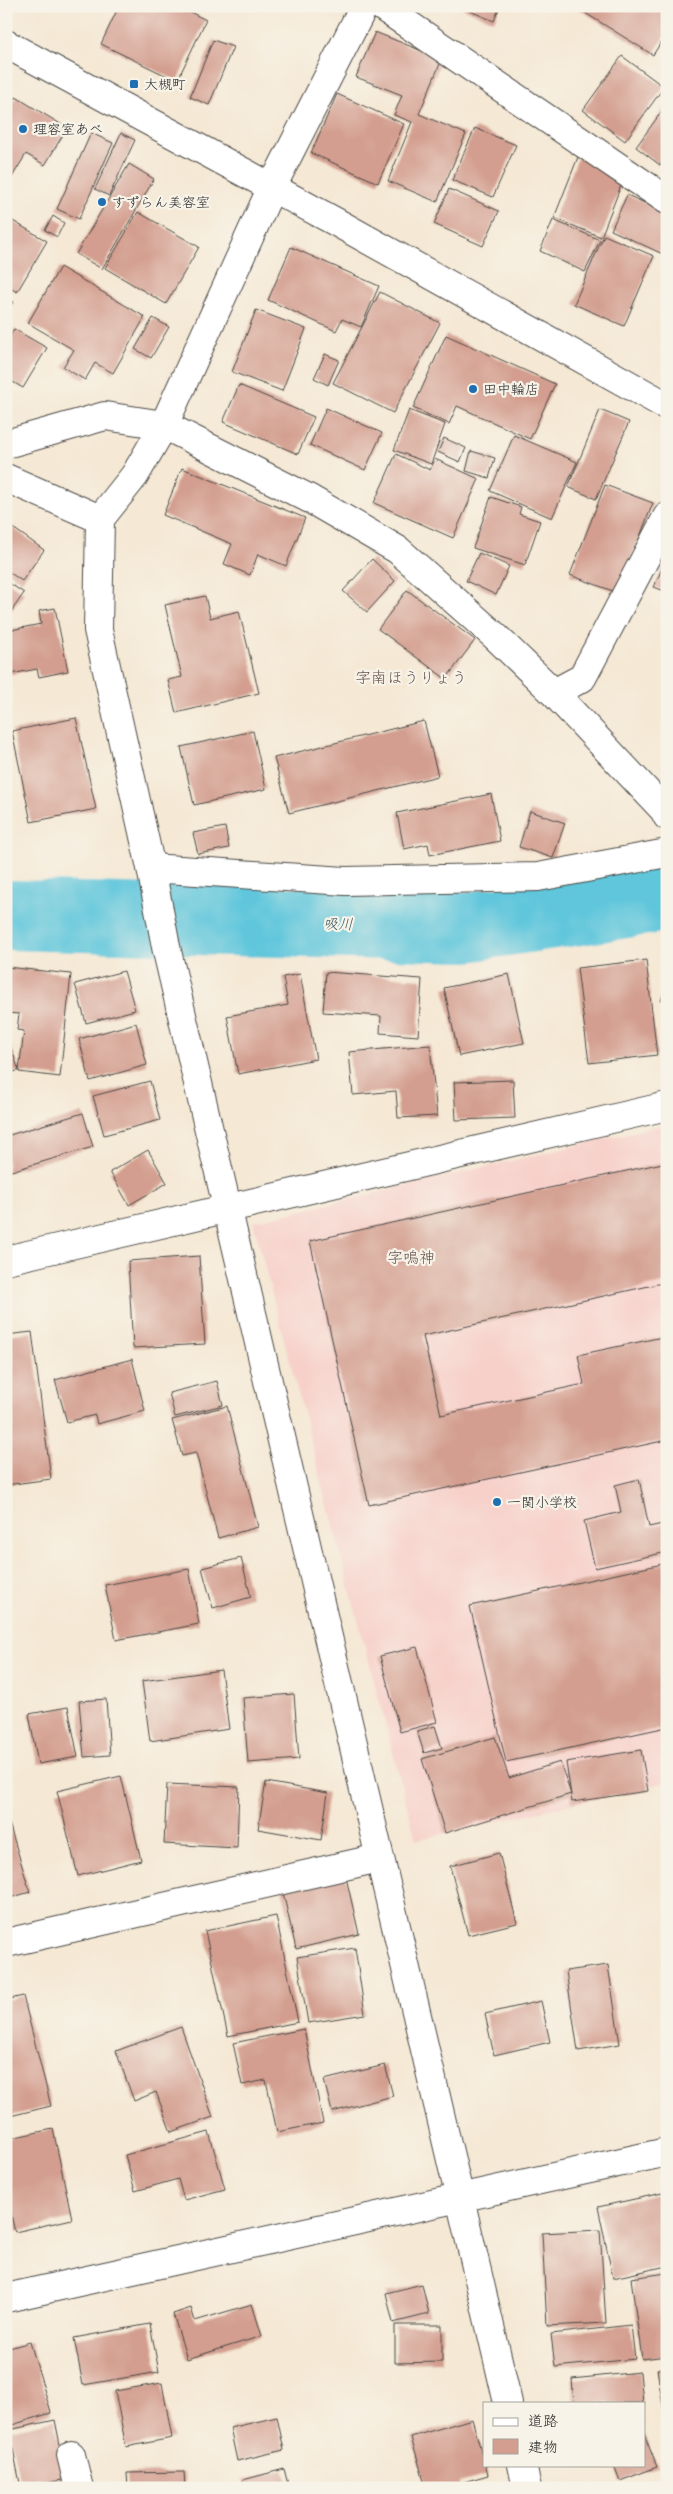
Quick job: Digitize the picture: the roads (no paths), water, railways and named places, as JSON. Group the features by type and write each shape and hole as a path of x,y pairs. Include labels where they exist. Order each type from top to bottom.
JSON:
{"street":[{"path":"364,6 272,187 164,426 135,475 100,519 98,630 153,876 164,937 379,1858 462,2198 508,2402"},
{"path":"381,6 667,200"},
{"path":"6,44 272,187 667,406"},
{"path":"6,444 105,416 164,426 310,499 398,550 496,637 554,693 664,810 667,816"},
{"path":"6,478 100,519"},
{"path":"554,693 582,678 667,517"},
{"path":"153,876 345,881 538,877 667,853"},
{"path":"6,1260 667,1106"},
{"path":"6,1943 379,1858"},
{"path":"6,2298 667,2152"},
{"path":"70,2455 78,2488"},
{"path":"522,2466 528,2488"}],"waterway":[{"name":"吸川","path":"6,915 467,927 667,897"}],"place":[{"name":"大槻町","path":"134,84"},
{"name":"理容室あべ","path":"23,129"},
{"name":"すずらん美容室","path":"102,202"},
{"name":"田中輪店","path":"473,389"},
{"name":"一関小学校","path":"497,1502"}],"district":[{"name":"字南ほうりょう","path":"411,677"},
{"name":"字鳴神","path":"411,1257"}]}
